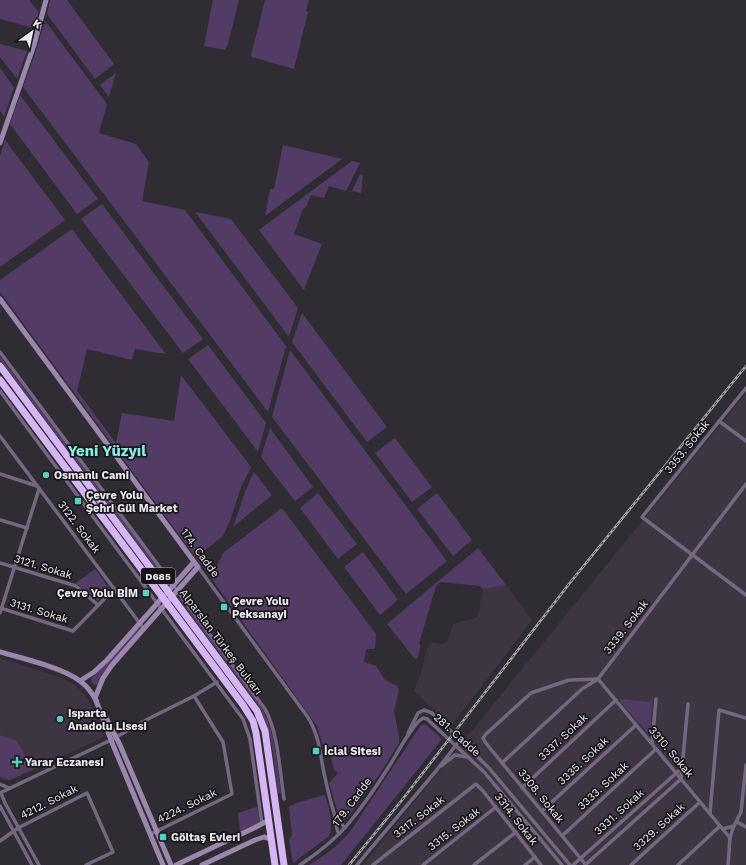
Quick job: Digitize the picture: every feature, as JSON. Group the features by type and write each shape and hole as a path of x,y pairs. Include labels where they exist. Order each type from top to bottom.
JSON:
{"highway":[{"name":"Alparslan Türkeş Bulvarı","path":"0,366 173,590 250,700 260,717 265,731 284,865"},
{"name":"Alparslan Türkeş Bulvarı","path":"0,380 162,603 243,705 253,721 275,865"}],"street":[{"path":"0,143 34,45 46,0"},
{"name":"174. Cadde","path":"0,298 307,716 314,728 319,742 328,792 339,834"},
{"path":"0,352 173,590 268,713 274,733 284,799"},
{"name":"3353. Sokak","path":"693,555 642,517 746,388"},
{"path":"0,391 162,603 216,682 239,712 249,733 262,824"},
{"path":"719,422 746,441"},
{"name":"3122. Sokak","path":"0,436 144,629"},
{"path":"0,474 38,488 27,528 0,610"},
{"name":"3339. Sokak","path":"502,763 582,689 598,679 746,484"},
{"path":"0,520 27,528"},
{"path":"693,555 746,595"},
{"path":"95,698 108,670 144,629 194,562"},
{"name":"3121. Sokak","path":"0,563 76,586 98,605"},
{"path":"173,590 198,567"},
{"path":"98,605 114,589"},
{"path":"80,681 94,672 107,660 140,623 162,603"},
{"name":"3131. Sokak","path":"0,610 73,631 98,605"},
{"path":"0,652 56,670 80,681 87,687 95,698 157,831 171,865"},
{"name":"3310. Sokak","path":"598,679 730,838"},
{"name":"3308. Sokak","path":"585,865 483,738 531,694 568,680 598,679"},
{"path":"38,865 0,793 113,738 194,696 216,682"},
{"name":"4224. Sokak","path":"150,834 232,794 223,742 194,696"},
{"path":"652,744 656,699"},
{"name":"3337. Sokak","path":"522,788 616,700"},
{"path":"681,779 688,704"},
{"name":"281. Cadde","path":"407,738 417,714 424,710 432,713 492,773 570,865"},
{"path":"710,813 719,710 746,718"},
{"name":"281. Cadde","path":"407,738 420,720 425,718 492,781 562,865"},
{"name":"3335. Sokak","path":"542,811 636,724"},
{"path":"113,738 163,865"},
{"name":"179. Cadde","path":"300,865 321,850 345,828 381,778 407,738"},
{"path":"357,865 460,740"},
{"name":"3333. Sokak","path":"562,836 656,749"},
{"path":"436,771 455,755 458,754 469,758"},
{"path":"724,865 728,863 730,838 734,826 740,816 746,765"},
{"name":"3331. Sokak","path":"573,865 682,768"},
{"name":"3331. Sokak","path":"585,865 681,779"},
{"path":"0,784 9,788"},
{"name":"3314. Sokak","path":"476,784 496,807 541,865"},
{"name":"3317. Sokak","path":"373,865 476,784"},
{"name":"4212. Sokak","path":"0,841 13,830 87,793 113,852 86,865"},
{"name":"3329. Sokak","path":"631,865 700,802"},
{"path":"0,806 32,865"},
{"name":"3315. Sokak","path":"422,865 496,807"},
{"path":"334,815 345,828"},
{"path":"176,865 269,820"},
{"path":"736,822 746,827"},
{"path":"678,865 721,827 734,826"},
{"path":"474,865 516,832"},
{"path":"202,865 260,838 271,839"},
{"path":"525,865 535,857"}],"shaded area":[{"path":"0,0 29,0 39,12 34,28 0,19"},
{"path":"50,0 67,0 114,64 95,79 47,14"},
{"path":"213,0 239,0 228,44 225,50 204,46"},
{"path":"265,0 309,0 306,11 308,12 294,69 252,57 251,55"},
{"path":"45,21 107,104 99,133 136,144 149,162 142,201 185,210 286,346 268,412 23,87"},
{"path":"0,44 27,51 17,79 0,57"},
{"path":"0,68 14,87 4,117 0,111"},
{"path":"116,73 109,97 100,85"},
{"path":"20,95 98,199 77,214 10,124"},
{"path":"5,140 65,220 0,267 0,156"},
{"path":"283,145 342,159 265,216 270,189 274,189"},
{"path":"352,161 360,163 346,191 329,186 324,198 311,195 306,207 303,209 294,234 322,244 304,290 259,230"},
{"path":"360,174 363,175 361,193 352,191"},
{"path":"102,204 203,339 183,353 81,219"},
{"path":"195,212 231,219 298,308 289,337"},
{"path":"72,229 166,354 135,349 132,360 87,349 77,391 116,443 122,413 174,421 181,375 251,467 241,487 231,518 223,536 199,555 208,568 205,570 0,292 0,280"},
{"path":"302,313 387,427 367,442 292,342"},
{"path":"208,345 266,423 258,452 188,359"},
{"path":"290,350 447,561 406,594 272,417"},
{"path":"0,356 170,583 168,585 0,360"},
{"path":"746,393 746,865 363,865"},
{"path":"270,428 313,487 295,501 261,457"},
{"path":"395,438 432,487 412,502 375,453"},
{"path":"254,472 272,495 233,527 247,487"},
{"path":"318,493 357,544 338,559 300,508"},
{"path":"437,493 472,540 453,556 417,509"},
{"path":"282,508 376,634 375,649 366,650 364,662 376,666 385,680 397,686 399,690 394,711 399,743 381,772 351,813 343,821 339,816 329,783 338,773 334,770 330,751 323,746 317,726 211,578 223,553"},
{"path":"478,548 506,585 483,589 480,586 440,582 436,586 419,643 418,658 415,659 387,624"},
{"path":"363,552 398,600 380,615 344,567"},
{"path":"95,569 110,589 98,601 76,583"},
{"path":"506,585 532,620 451,726 414,691 422,670 427,648 432,643 443,644 448,641 453,624 478,617 483,589"},
{"path":"181,598 264,712 272,734 281,793 278,793 270,736 257,704 179,599"},
{"path":"139,627 141,629 102,674 97,685 95,685 91,679"},
{"name":"Isparta Anadolu Lisesi","path":"0,658 59,677 75,685 89,701 104,737 33,770 17,741 0,735"},
{"path":"621,699 652,702 650,732 647,732 620,701"},
{"path":"425,724 442,739 341,865 309,865 342,841 352,829 421,725"},
{"path":"0,735 17,741 33,770 9,780 0,777"},
{"path":"325,795 331,820 331,831 329,836 293,863 289,840 292,835 289,807 296,803"},
{"path":"257,807 260,823 242,832 240,831 238,813"}],"railway":[{"path":"349,865 402,800 569,584 746,366"}],"place":[{"name":"Osmanlı Cami","path":"46,475"},
{"name":"Çevre Yolu Şehri Gül Market","path":"78,501"},
{"name":"Çevre Yolu BİM","path":"146,593"},
{"name":"Çevre Yolu Peksanayi","path":"224,607"},
{"name":"Isparta Anadolu Lisesi","path":"60,719"},
{"name":"İclal Sitesi","path":"316,751"},
{"name":"Yarar Eczanesi","path":"17,762"},
{"name":"Göltaş Evleri","path":"163,837"}],"district":[{"name":"Yeni Yüzyıl","path":"107,451"}]}
